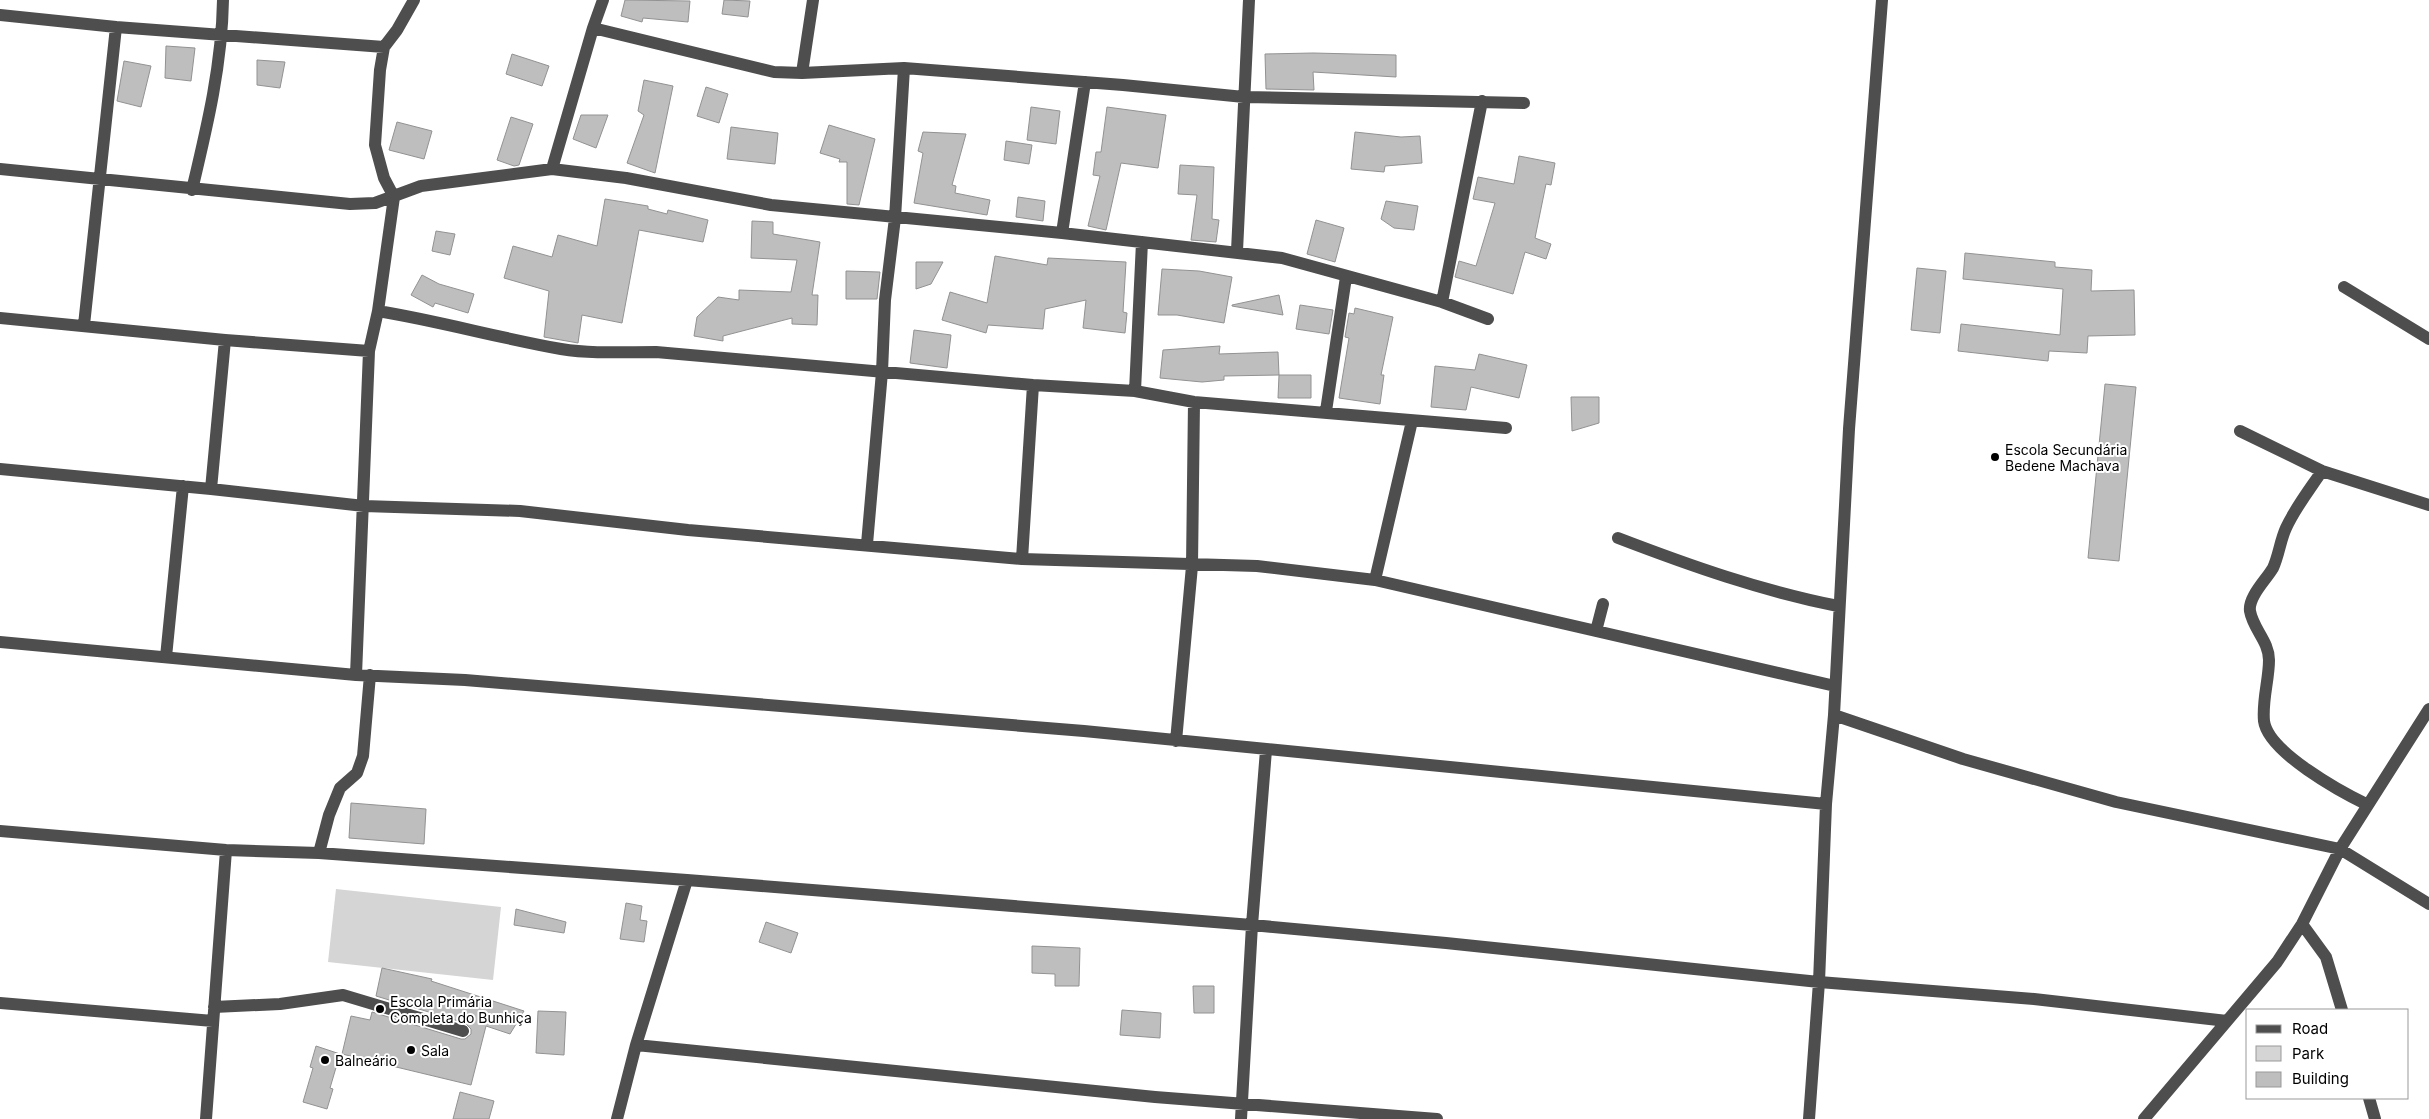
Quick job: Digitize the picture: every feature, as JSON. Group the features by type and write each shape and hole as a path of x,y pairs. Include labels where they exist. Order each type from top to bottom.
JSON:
{"street":[{"path":"192,190 213,100 223,34 223,0"},
{"path":"356,674 369,351 378,311 394,196 384,178 375,145 384,47 397,30 414,0"},
{"path":"552,169 603,0"},
{"path":"802,73 813,0"},
{"path":"1237,252 1249,0"},
{"path":"1809,1119 1819,982 1826,804 1834,715 1838,606 1849,429 1882,0"},
{"path":"0,15 116,27 384,47"},
{"path":"84,325 98,178 116,27"},
{"path":"593,28 774,72 802,73 904,68 1244,96 1524,103"},
{"path":"867,544 882,372 885,300 895,218 904,68"},
{"path":"1062,232 1085,82"},
{"path":"1442,302 1482,102"},
{"path":"0,169 43,175 98,178 192,190 350,204 375,203 421,186 552,169 626,178 771,205 1062,232 1282,258 1442,302 1488,319"},
{"path":"1136,391 1142,242"},
{"path":"1326,411 1346,277"},
{"path":"2344,287 2429,339"},
{"path":"378,311 430,320 562,349 606,353 656,352 1033,386 1136,391 1194,402 1326,411 1412,421 1506,428"},
{"path":"0,318 225,340 369,351"},
{"path":"211,489 225,340"},
{"path":"1022,559 1033,386"},
{"path":"1176,741 1192,566 1194,402"},
{"path":"1375,580 1412,421"},
{"path":"2240,431 2322,470 2429,505"},
{"path":"0,469 183,486 364,506 520,511 688,530 867,544 1022,559 1192,566 1257,566 1375,580 1835,686"},
{"path":"2322,470 2293,514 2285,531 2277,559 2252,601 2250,611 2268,646 2264,722 2268,733 2304,767 2342,792 2368,805"},
{"path":"166,657 183,486"},
{"path":"1618,538 1711,574 1790,597 1838,606"},
{"path":"1596,631 1603,604"},
{"path":"0,642 356,674 465,680 1074,730 1826,804"},
{"path":"320,852 329,815 340,788 357,773 364,756 370,675"},
{"path":"2144,1119 2277,962 2302,924 2340,849 2429,709"},
{"path":"1834,715 1963,759 2116,802 2340,849 2429,904"},
{"path":"1241,1119 1252,925 1266,750"},
{"path":"0,831 226,850 320,852 1252,925 1819,982 2034,999 2227,1021"},
{"path":"206,1119 226,850"},
{"path":"617,1119 636,1045 687,880"},
{"path":"2302,924 2326,956 2342,1009"},
{"path":"214,1007 280,1004 342,995 463,1031"},
{"path":"0,1003 214,1021"},
{"path":"636,1045 1242,1104 1437,1119"},
{"path":"2369,1099 2375,1119"}],"green space":[{"path":"336,889 501,907 493,980 328,962"}],"building":[{"path":"625,0 690,1 688,22 643,18 642,22 621,16"},
{"path":"724,0 750,1 748,17 722,14"},
{"path":"166,46 195,48 191,81 165,78"},
{"path":"512,54 549,66 542,86 506,74"},
{"path":"1265,54 1396,55 1396,77 1313,72 1314,90 1266,89"},
{"path":"257,60 285,62 280,88 257,85"},
{"path":"124,61 151,66 141,107 117,101"},
{"path":"644,80 673,86 655,173 627,163 644,115 638,111"},
{"path":"706,87 728,94 719,123 697,116"},
{"path":"1031,107 1060,111 1056,144 1027,140"},
{"path":"1107,107 1166,115 1158,168 1121,163 1106,230 1088,226 1100,176 1093,175 1096,152 1101,152"},
{"path":"581,115 608,115 596,148 573,139"},
{"path":"511,117 533,124 519,165 514,166 497,160"},
{"path":"397,122 432,131 424,159 389,150"},
{"path":"829,125 875,139 859,205 847,204 847,162 839,162 840,159 820,153"},
{"path":"731,127 778,133 775,164 727,159"},
{"path":"923,132 966,134 952,185 956,186 955,193 990,200 987,215 914,203 923,153 918,151"},
{"path":"1355,132 1401,137 1420,136 1422,163 1385,166 1384,172 1351,169"},
{"path":"1006,141 1032,145 1029,164 1004,160"},
{"path":"1519,156 1555,163 1551,185 1546,184 1535,238 1551,244 1546,259 1525,252 1513,294 1455,277 1459,261 1476,266 1495,203 1473,199 1478,177 1514,184"},
{"path":"1180,165 1214,167 1212,219 1219,220 1216,242 1191,240 1197,195 1178,194"},
{"path":"1018,197 1045,201 1043,221 1016,217"},
{"path":"605,199 648,206 648,209 667,214 668,210 708,220 703,242 639,230 622,323 582,315 578,343 544,337 549,291 504,278 513,246 552,257 558,235 597,246"},
{"path":"1386,201 1418,206 1414,230 1394,228 1381,219"},
{"path":"1316,220 1344,228 1335,262 1307,254"},
{"path":"752,221 773,222 773,234 820,242 812,295 818,295 817,325 792,324 792,318 723,336 723,341 694,336 697,317 718,297 739,300 739,290 791,292 797,260 751,258"},
{"path":"436,231 455,234 450,255 432,251"},
{"path":"1965,253 2055,262 2055,267 2092,270 2091,291 2134,290 2135,335 2088,336 2087,353 2049,351 2048,361 1958,351 1961,324 2060,335 2063,289 1963,279"},
{"path":"995,256 1047,265 1048,258 1126,262 1123,312 1127,313 1125,333 1083,328 1086,300 1045,309 1043,329 988,325 986,333 942,320 950,292 987,303"},
{"path":"916,262 943,262 931,284 916,289"},
{"path":"1917,268 1946,271 1940,333 1911,330"},
{"path":"1162,269 1199,271 1232,277 1224,323 1177,315 1158,315"},
{"path":"846,271 880,272 877,299 846,299"},
{"path":"422,275 439,284 474,294 468,313 435,303 433,307 411,295"},
{"path":"1279,295 1283,315 1232,306 1232,305"},
{"path":"1300,305 1333,310 1329,334 1296,329"},
{"path":"1355,308 1393,317 1381,375 1384,375 1380,404 1339,398 1349,338 1345,337 1349,313 1354,314"},
{"path":"914,330 951,335 947,368 910,363"},
{"path":"1220,346 1219,354 1278,352 1279,375 1224,376 1224,380 1202,382 1160,378 1163,350"},
{"path":"1479,354 1527,365 1519,398 1471,387 1466,410 1431,407 1435,366 1475,370"},
{"path":"1279,375 1311,375 1311,398 1278,398"},
{"path":"2105,384 2136,387 2119,561 2088,558"},
{"path":"1571,397 1599,397 1599,423 1572,431"},
{"path":"351,803 426,809 424,844 349,838"},
{"path":"626,903 642,906 640,920 647,921 644,942 620,939"},
{"path":"516,909 566,922 564,933 514,925"},
{"path":"766,922 798,933 791,953 759,942"},
{"path":"1032,946 1080,948 1079,986 1055,986 1055,974 1032,973"},
{"path":"382,968 432,979 431,981 524,1011 510,1034 486,1026 471,1085 342,1054 351,1016 370,1020 372,1012 461,1039 465,1039 471,1034 471,1029 465,1023 376,996"},
{"path":"1193,986 1214,986 1214,1013 1194,1013"},
{"path":"1122,1010 1161,1013 1160,1038 1120,1035"},
{"path":"538,1011 566,1012 564,1055 536,1053"},
{"path":"316,1046 340,1054 330,1088 333,1089 327,1109 303,1102 313,1068 310,1067"},
{"path":"460,1092 494,1101 489,1119 453,1119"}],"place":[{"name":"Escola Secundária Bedene Machava","path":"1995,457"},
{"name":"Escola Primária Completa do Bunhiça","path":"380,1009"},
{"name":"Sala","path":"411,1050"},
{"name":"Balneário","path":"325,1060"}]}
